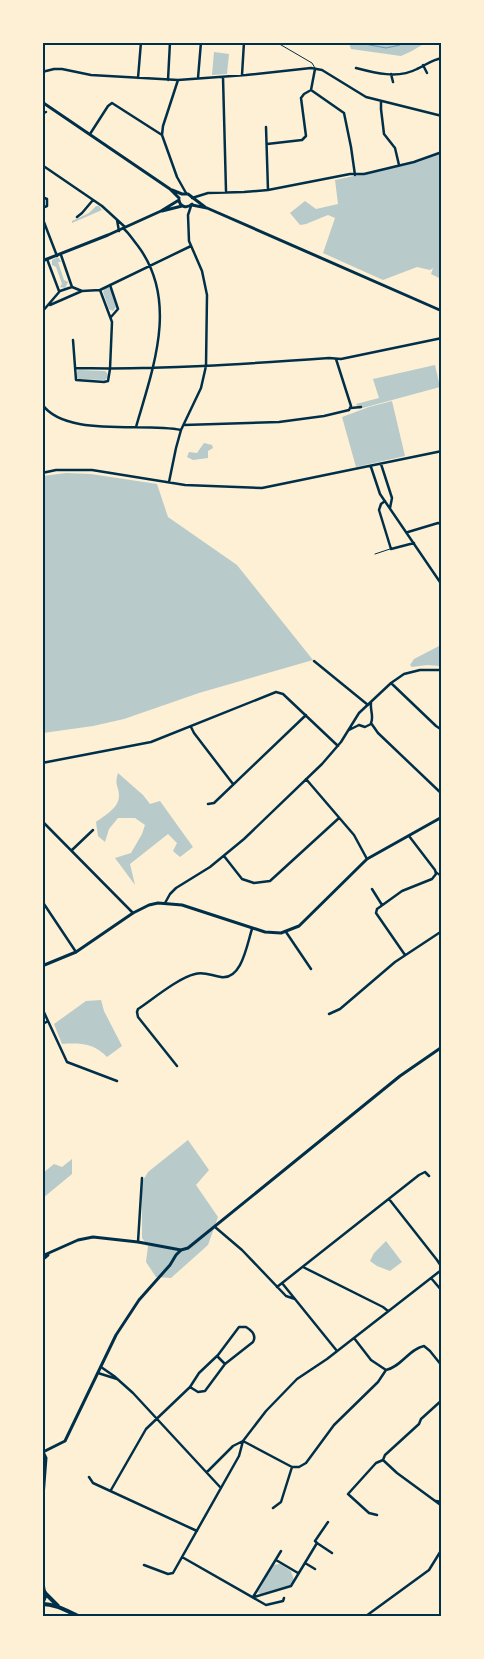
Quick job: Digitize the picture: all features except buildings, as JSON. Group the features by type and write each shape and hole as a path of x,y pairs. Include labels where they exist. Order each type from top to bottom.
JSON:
{"main road":[{"path":"43,1588 46,1594 60,1608"},
{"path":"46,1594 42,1604 49,1604 78,1616"}],"street":[{"path":"138,78 141,42"},
{"path":"168,80 170,42"},
{"path":"198,79 201,42"},
{"path":"242,75 244,42"},
{"path":"356,68 375,74 392,74 416,70 432,60 442,58"},
{"path":"423,65 427,74"},
{"path":"42,72 62,69 92,75 178,80 305,68 315,69 322,70 366,97 442,116"},
{"path":"267,144 302,140 305,138 307,133 301,98 311,90 315,69"},
{"path":"392,74 393,82"},
{"path":"223,77 226,191"},
{"path":"178,80 163,126 162,135 184,194"},
{"path":"311,90 344,113 354,175"},
{"path":"42,102 170,189 179,199 188,215"},
{"path":"381,102 384,134 394,145 399,165"},
{"path":"90,134 108,106 112,103 162,135"},
{"path":"266,127 268,190"},
{"path":"192,199 208,193 268,190 350,174 354,175 420,160 442,152"},
{"path":"42,165 106,209 117,220 150,266 158,288 161,312 160,332 153,368 136,427"},
{"path":"170,189 184,194 207,208 442,311"},
{"path":"42,261 118,231 161,211 184,194"},
{"path":"42,197 47,199 48,202 47,206 42,208"},
{"path":"169,482 181,430 201,388 206,366 207,295 202,270 188,235 188,215 192,199"},
{"path":"77,217 93,200"},
{"path":"161,211 191,205 207,208"},
{"path":"42,218 72,287"},
{"path":"117,220 118,231"},
{"path":"50,305 82,291 100,290 191,246"},
{"path":"47,259 60,291"},
{"path":"110,284 118,309 111,317"},
{"path":"42,312 50,305 60,291 72,287 82,291"},
{"path":"74,340 76,380 108,381 112,329 111,317 100,290"},
{"path":"75,368 216,366 336,359 442,338"},
{"path":"336,359 351,408"},
{"path":"42,404 54,416 67,422 93,426 181,430"},
{"path":"184,425 279,422 324,416 361,407"},
{"path":"42,473 56,470 92,470 185,485 262,488 442,451"},
{"path":"381,464 392,498 390,508"},
{"path":"371,467 376,486 442,586"},
{"path":"385,500 379,510 391,549 414,543"},
{"path":"408,532 442,524"},
{"path":"314,661 369,704 370,713 373,718 368,726"},
{"path":"165,902 176,888 224,856 306,779 338,746 356,717 390,683 404,674 420,670 442,670"},
{"path":"390,683 442,730"},
{"path":"42,763 151,742 276,692 284,694 338,746"},
{"path":"362,711 370,713"},
{"path":"208,804 214,803 306,715"},
{"path":"356,717 359,725"},
{"path":"371,723 442,794"},
{"path":"348,731 359,725 368,726 376,730"},
{"path":"191,727 233,784"},
{"path":"306,779 354,835 367,859"},
{"path":"224,856 242,879 254,883 270,881 339,818"},
{"path":"42,966 76,952 133,913 149,905 165,902 182,904 252,929 276,933 286,932 308,919 367,859 442,818"},
{"path":"42,821 133,913"},
{"path":"72,850 93,830"},
{"path":"408,836 442,877"},
{"path":"405,955 376,913 377,909 402,891 432,879 436,874 435,870"},
{"path":"372,889 382,905"},
{"path":"42,901 76,952"},
{"path":"177,1066 138,1017 138,1009 189,976 200,973 226,978 236,973 252,929"},
{"path":"329,1014 340,1008 405,955 442,930"},
{"path":"286,932 311,969"},
{"path":"42,1008 67,1062 117,1081"},
{"path":"43,1024 48,1021"},
{"path":"43,1453 64,1442 116,1335 134,1307 181,1250 190,1246 214,1227 400,1076 442,1047"},
{"path":"277,1287 422,1173 425,1172 429,1176"},
{"path":"138,1242 142,1178"},
{"path":"144,1564 171,1574 239,1456 244,1441 266,1411 297,1378 337,1351 440,1271 440,1264 388,1199"},
{"path":"214,1227 242,1250 286,1296 295,1299"},
{"path":"42,1258 52,1251 78,1240 93,1237 138,1242 181,1250"},
{"path":"303,1267 376,1303 388,1311"},
{"path":"431,1278 442,1291"},
{"path":"282,1284 337,1351"},
{"path":"111,1490 146,1429 190,1388 200,1371 217,1356 239,1327 246,1326 252,1332 253,1340 225,1364 205,1391 198,1392 190,1388"},
{"path":"354,1338 371,1360 386,1370"},
{"path":"244,1441 292,1468 299,1467 306,1463 334,1425 378,1382 386,1370 393,1368 417,1349 424,1346 442,1366"},
{"path":"217,1356 225,1364"},
{"path":"100,1366 133,1393 220,1487"},
{"path":"97,1372 117,1379"},
{"path":"377,1515 369,1513 348,1494 376,1463 383,1460 385,1455 442,1400"},
{"path":"42,1434 43,1453 46,1458 42,1510"},
{"path":"208,1472 233,1446 244,1441"},
{"path":"383,1460 412,1484 442,1504"},
{"path":"274,1508 281,1502 292,1468"},
{"path":"89,1477 94,1483 197,1531"},
{"path":"253,1597 289,1588 328,1522"},
{"path":"317,1543 332,1553"},
{"path":"366,1616 429,1570 442,1549"},
{"path":"253,1597 281,1551"},
{"path":"182,1557 266,1605 283,1601 284,1598"},
{"path":"276,1559 298,1573"},
{"path":"305,1563 315,1569"},
{"path":"42,1578 43,1588"}],"lane":[{"path":"276,42 312,63 315,69"},
{"path":"375,554 391,549"}],"shaded area":[{"path":"349,42 425,43 401,56 351,49"},
{"path":"214,52 229,54 227,74 212,75"},
{"path":"441,153 441,279 431,274 433,268 430,270 417,267 383,280 323,253 335,218 328,215 300,225 290,213 305,201 316,209 338,204 335,180 419,162"},
{"path":"96,206 99,206 102,210 72,223 72,221 89,213"},
{"path":"59,258 61,262 58,262 64,280 68,282 65,288 60,287 62,284 56,267 52,265 52,260"},
{"path":"108,287 111,290 116,307 113,311 109,309 103,292"},
{"path":"435,365 440,387 359,409 356,404 379,398 373,379"},
{"path":"79,370 105,371 108,377 105,380 78,379 76,376"},
{"path":"392,401 405,456 356,467 342,417"},
{"path":"204,443 212,445 213,448 208,451 208,458 193,460 187,457 189,452 197,453"},
{"path":"66,473 91,474 157,484 168,517 237,565 313,660 199,693 124,719 93,726 43,733 43,476"},
{"path":"441,645 441,666 412,667 410,665 414,659"},
{"path":"118,773 143,795 150,804 160,801 193,847 180,857 173,851 177,843 168,834 130,864 135,885 115,858 131,853 145,825 135,818 118,818 109,829 105,842 98,836 96,822 117,804 119,793 116,781"},
{"path":"101,1000 104,1011 122,1046 107,1057 92,1046 62,1044 54,1024 86,1001"},
{"path":"188,1140 209,1170 196,1185 218,1217 208,1245 171,1278 156,1277 146,1262 148,1246 142,1238 142,1182 148,1172"},
{"path":"72,1159 72,1174 43,1198 43,1173 54,1164 62,1167"},
{"path":"386,1241 402,1262 390,1271 370,1261 374,1253"},
{"path":"280,1564 291,1571 294,1580 290,1585 260,1594 258,1592 273,1565"}],"waterway":[{"path":"354,42 386,48 400,45"}]}
